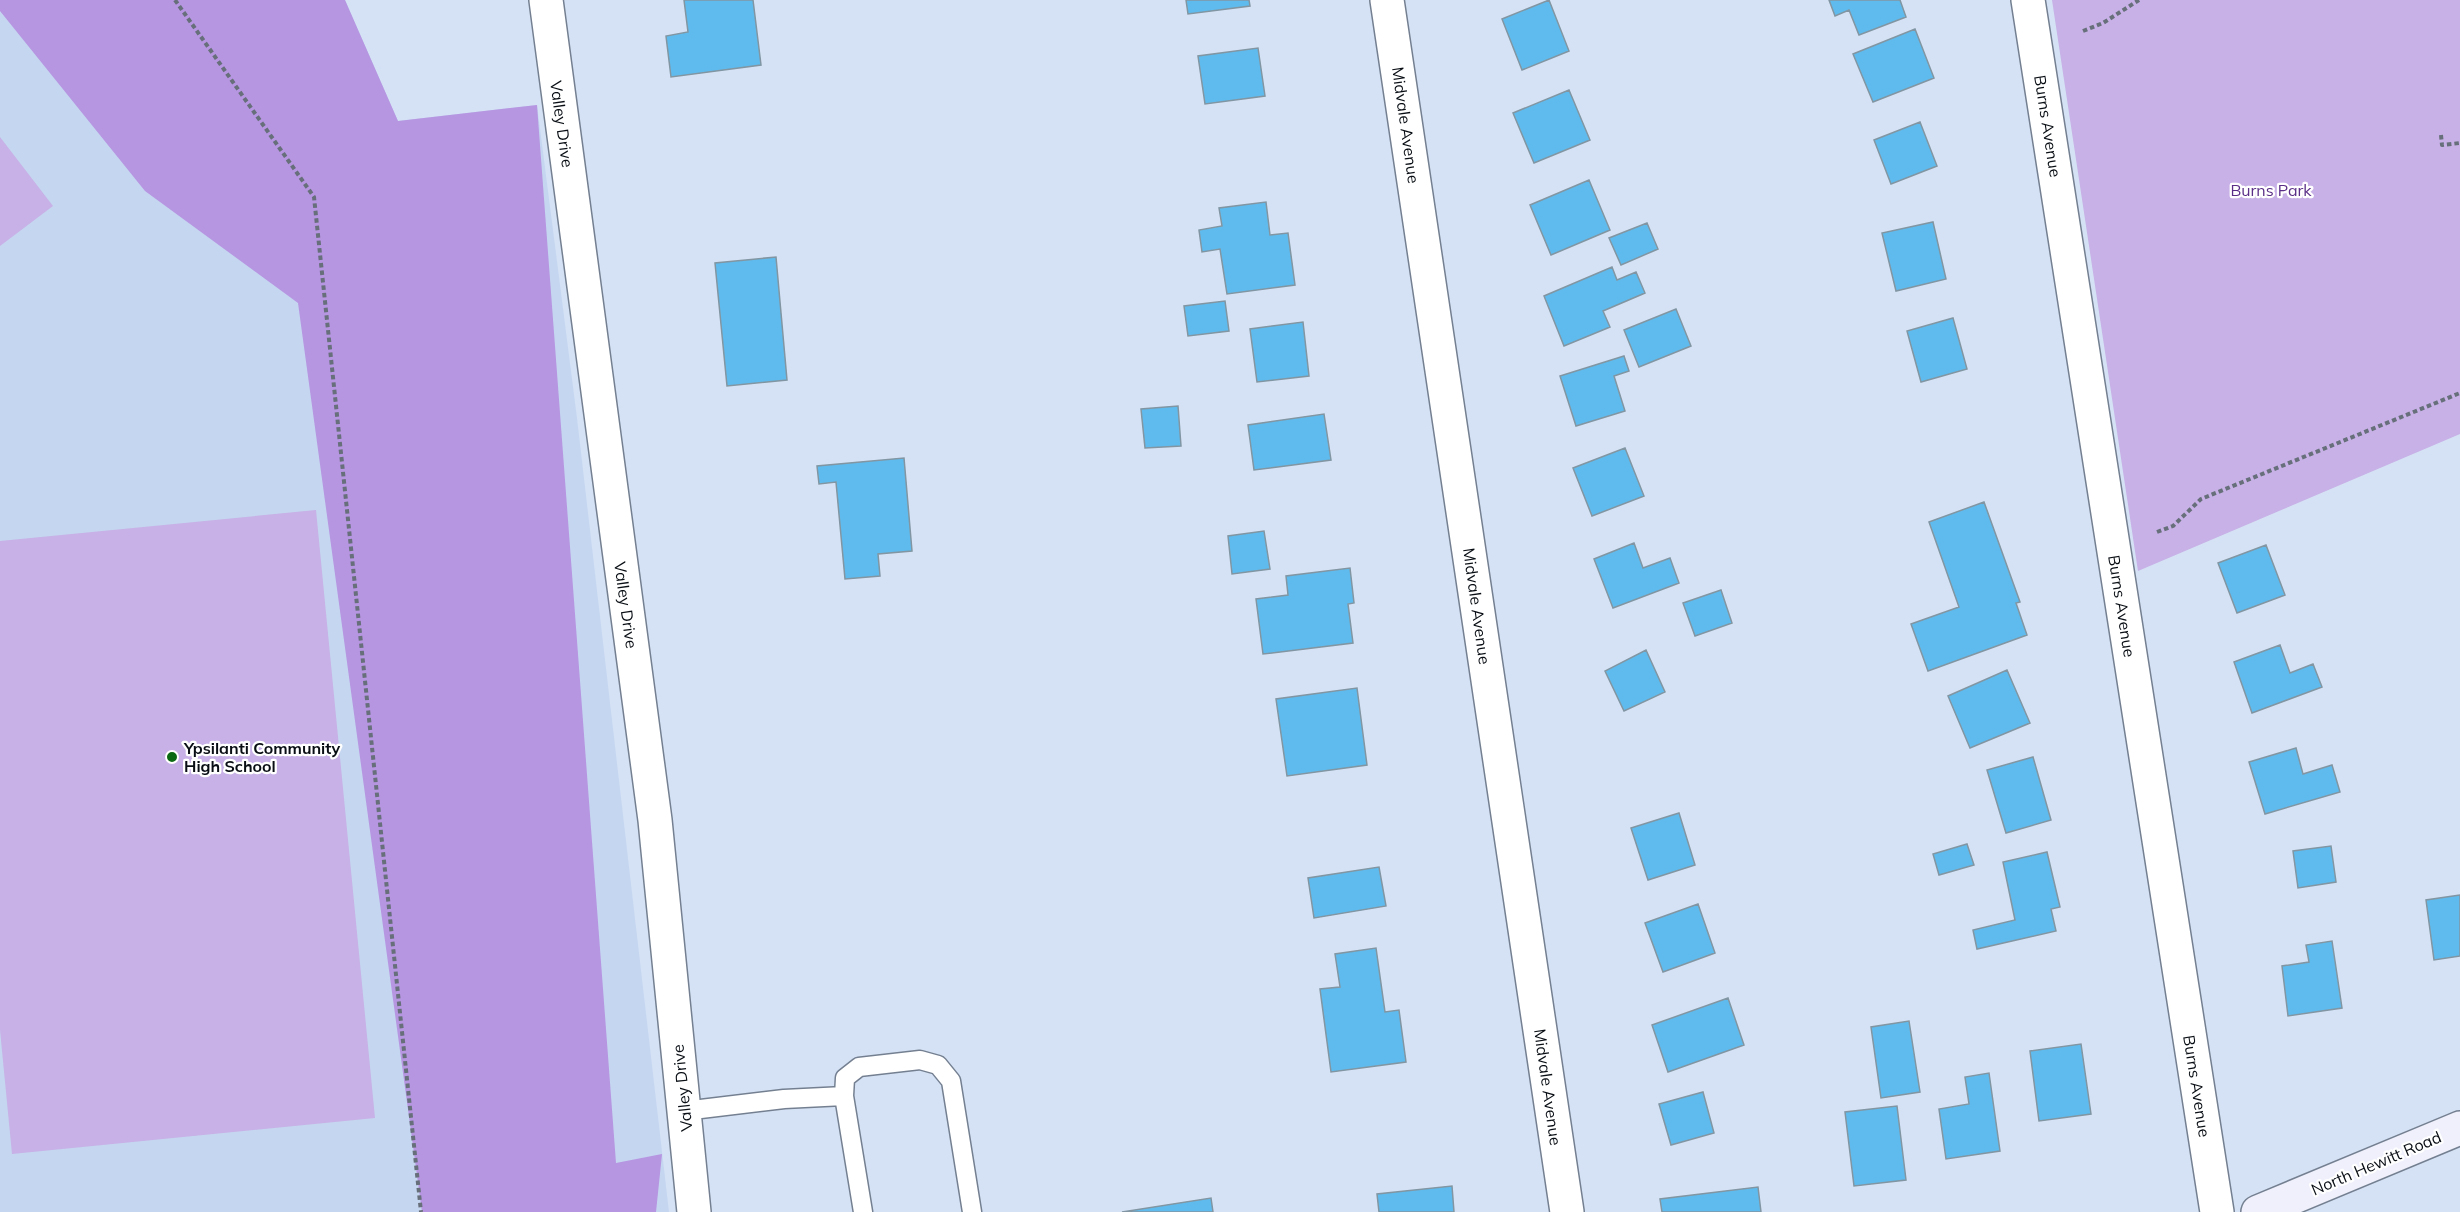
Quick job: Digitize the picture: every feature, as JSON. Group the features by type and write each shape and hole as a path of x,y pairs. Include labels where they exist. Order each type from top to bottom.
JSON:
{"main road":[{"name":"North Hewitt Road","path":"2258,1212 2460,1128"}],"street":[{"name":"Valley Drive","path":"546,0 655,820 694,1212"},
{"name":"Midvale Avenue","path":"1387,0 1567,1212"},
{"name":"Burns Avenue","path":"2028,0 2217,1212"}],"lane":[{"path":"863,1212 844,1096 845,1078 859,1067 920,1060 938,1065 951,1080 972,1212"},
{"path":"684,1111 784,1099 844,1096"}],"path":[{"path":"176,0 314,196 420,1212"},
{"path":"2083,31 2103,23 2139,0"},
{"path":"2441,135 2442,145 2460,142"},
{"path":"2157,532 2173,526 2201,499 2460,393"}],"shaded area":[{"name":"Ypsilanti Community High School","path":"0,0 345,0 398,121 537,105 577,418 669,1212 0,1212"},
{"path":"0,0 345,0 398,121 537,105 616,1163 662,1154 656,1212 422,1212 298,303 145,191 0,11"}],"green space":[{"name":"Burns Park","path":"2052,0 2460,0 2460,434 2138,571"},
{"path":"0,137 53,206 0,246"},
{"path":"316,510 375,1118 12,1154 0,1030 0,541"}],"building":[{"path":"684,0 753,0 761,65 671,77 666,36 688,32"},
{"path":"1186,0 1249,0 1250,6 1188,14"},
{"path":"1549,0 1569,51 1522,70 1502,19"},
{"path":"1829,0 1900,0 1906,17 1859,35 1849,10 1835,16"},
{"path":"1915,29 1934,78 1873,102 1853,54"},
{"path":"1258,48 1265,96 1205,104 1198,56"},
{"path":"1569,90 1590,140 1534,163 1513,113"},
{"path":"1920,122 1937,166 1891,184 1874,140"},
{"path":"1589,180 1610,230 1551,255 1530,205"},
{"path":"1266,202 1270,235 1288,233 1295,285 1227,294 1220,249 1202,252 1199,230 1222,226 1219,208"},
{"path":"1933,222 1946,279 1896,291 1882,233"},
{"path":"1647,223 1658,249 1621,265 1609,238"},
{"path":"776,257 787,380 727,386 715,263"},
{"path":"1612,267 1617,280 1636,272 1645,293 1603,311 1610,327 1564,346 1544,296"},
{"path":"1225,301 1229,331 1188,336 1184,306"},
{"path":"1676,309 1691,346 1639,367 1624,330"},
{"path":"1953,318 1967,369 1921,382 1907,331"},
{"path":"1303,322 1309,376 1257,382 1250,329"},
{"path":"1624,356 1629,371 1614,376 1625,411 1576,426 1560,376"},
{"path":"1178,406 1181,446 1145,448 1141,409"},
{"path":"1324,414 1331,460 1254,470 1248,425"},
{"path":"1625,448 1644,496 1592,516 1573,468"},
{"path":"904,458 912,551 878,554 880,576 845,579 836,482 819,484 817,466"},
{"path":"1984,502 2020,602 2016,603 2027,635 1928,671 1911,624 1959,607 1929,522"},
{"path":"1264,531 1270,569 1232,574 1228,536"},
{"path":"1634,543 1643,568 1670,558 1679,583 1613,608 1594,559"},
{"path":"2266,545 2285,595 2237,613 2218,563"},
{"path":"1350,568 1354,603 1348,604 1353,643 1263,654 1256,599 1288,595 1286,576"},
{"path":"1721,590 1732,623 1695,636 1683,603"},
{"path":"2280,645 2290,673 2313,664 2322,687 2252,713 2234,662"},
{"path":"1646,650 1665,692 1624,711 1605,671"},
{"path":"2007,670 2030,723 1970,748 1948,696"},
{"path":"1357,688 1367,765 1287,776 1276,699"},
{"path":"2296,748 2303,774 2332,765 2340,792 2265,814 2249,762"},
{"path":"2033,757 2051,820 2006,833 1987,770"},
{"path":"1679,813 1695,865 1648,880 1631,828"},
{"path":"1967,844 1974,865 1939,875 1933,854"},
{"path":"2331,846 2336,882 2298,888 2293,851"},
{"path":"2047,852 2060,907 2051,909 2056,931 1977,949 1973,930 2015,920 2003,862"},
{"path":"1379,867 1386,906 1314,918 1308,878"},
{"path":"2460,895 2460,956 2434,960 2426,900"},
{"path":"1698,904 1715,953 1663,972 1645,923"},
{"path":"2332,941 2342,1008 2288,1016 2282,966 2309,962 2306,945"},
{"path":"1376,948 1385,1012 1399,1010 1406,1062 1331,1072 1320,989 1340,987 1335,954"},
{"path":"1728,998 1744,1045 1668,1072 1652,1025"},
{"path":"1909,1021 1920,1092 1881,1098 1871,1027"},
{"path":"2081,1044 2091,1114 2039,1121 2030,1051"},
{"path":"1989,1073 2000,1151 1946,1159 1939,1109 1969,1104 1965,1077"},
{"path":"1703,1092 1714,1133 1671,1145 1659,1104"},
{"path":"1897,1106 1906,1180 1854,1186 1845,1112"},
{"path":"1452,1186 1454,1212 1379,1212 1377,1194"},
{"path":"1758,1187 1761,1212 1662,1212 1660,1199"},
{"path":"1211,1198 1213,1212 1122,1212"}],"place":[{"name":"Ypsilanti Community High School","path":"172,757"}]}
